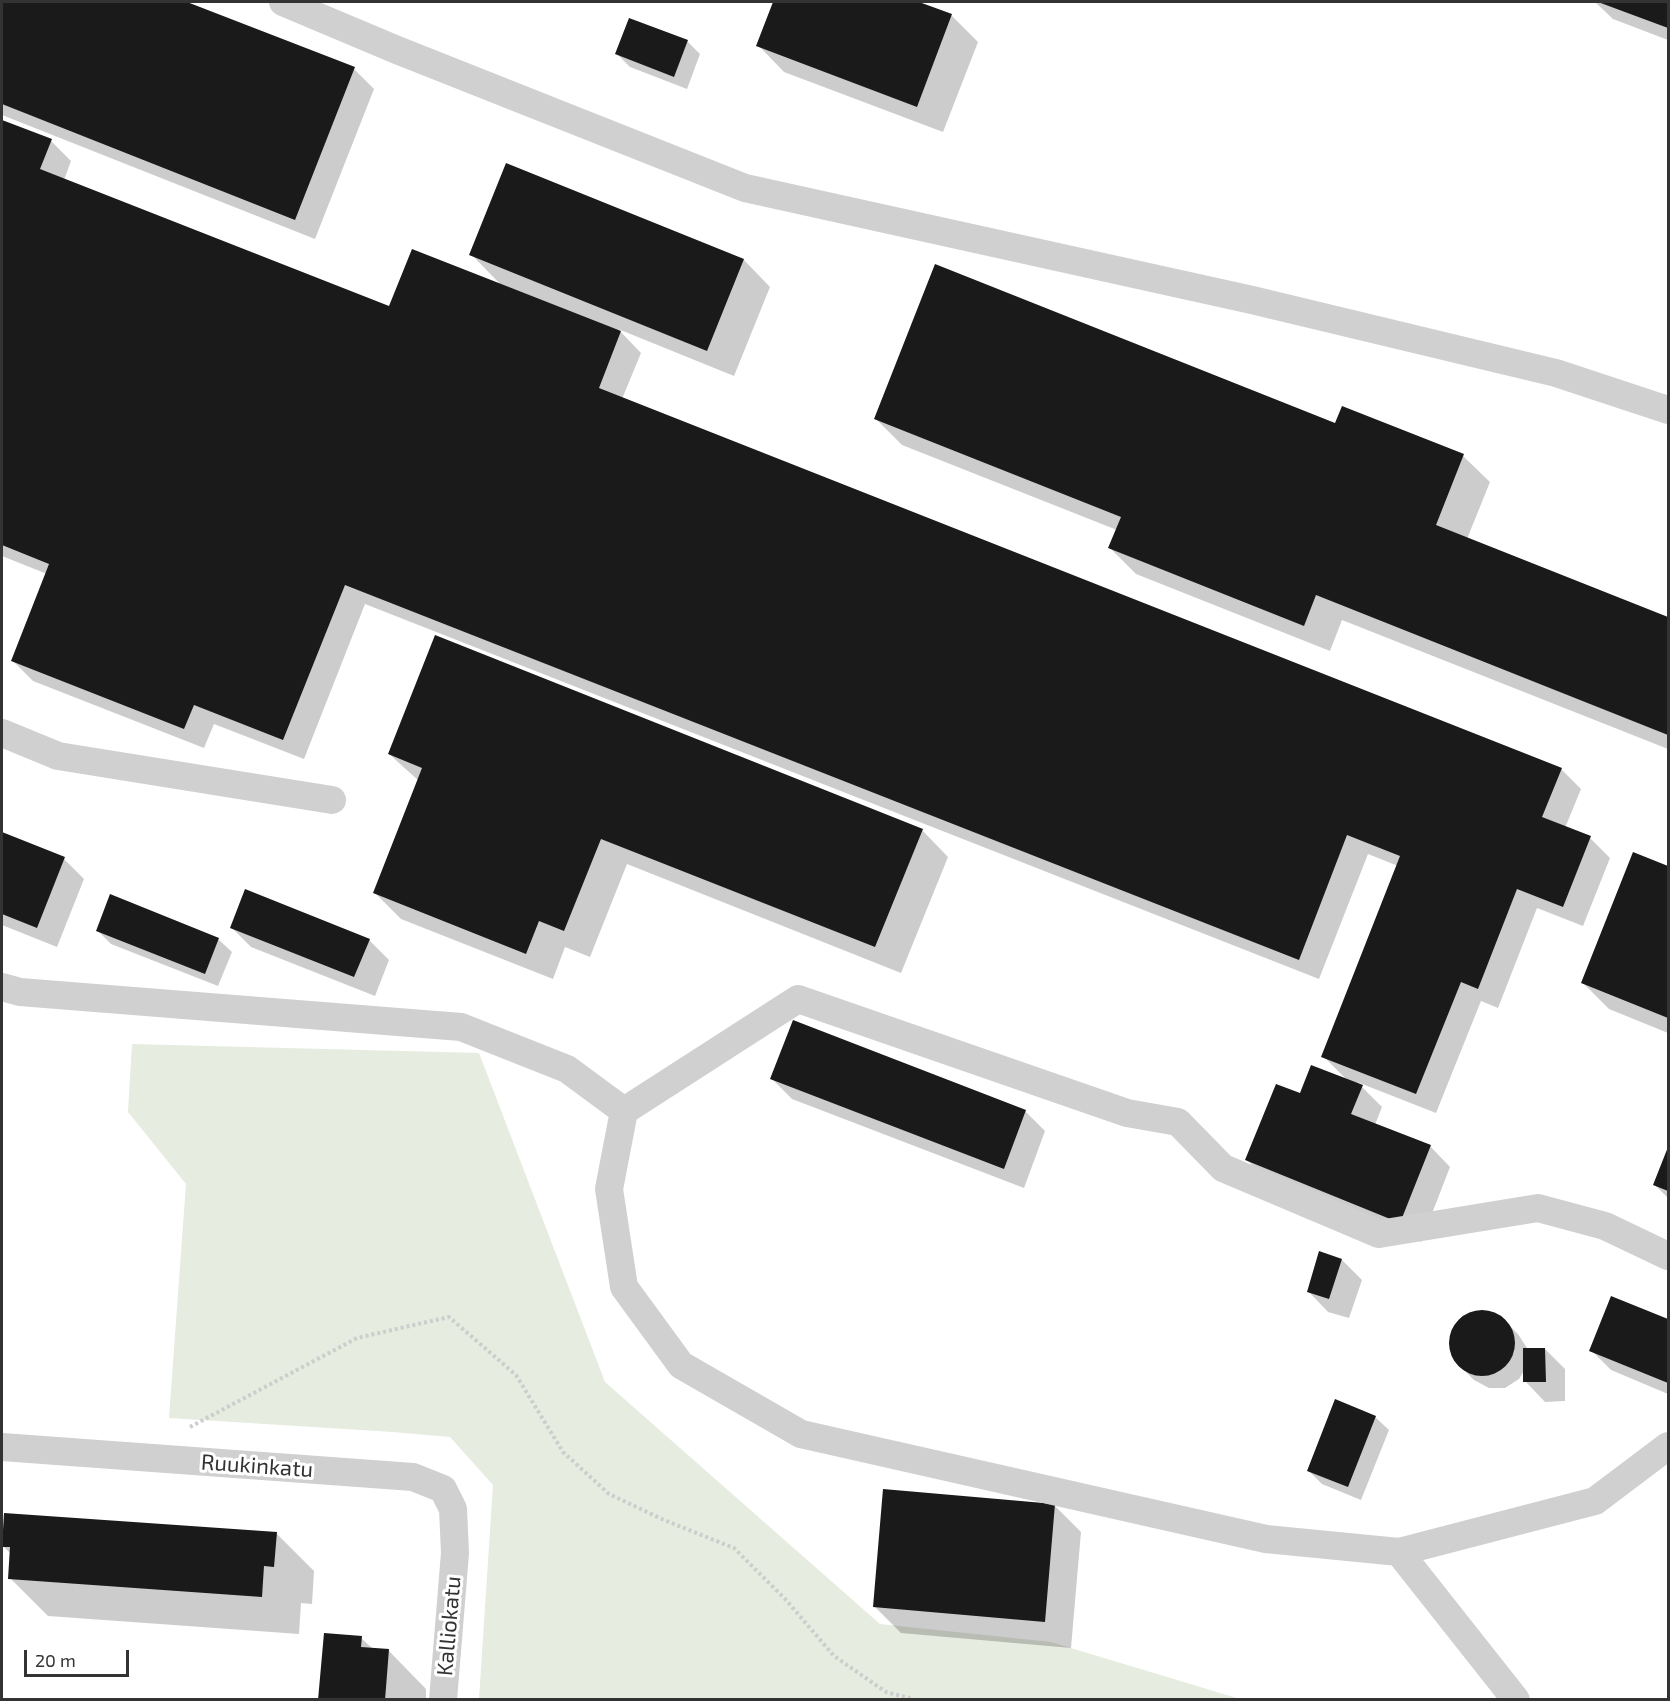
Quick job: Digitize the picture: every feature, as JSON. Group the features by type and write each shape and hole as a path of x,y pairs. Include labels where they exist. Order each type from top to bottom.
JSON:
{"street":[{"path":"283,2 397,50 745,188 917,224 1286,308 1556,373 1668,410"},
{"path":"2,733 58,756 332,800"},
{"path":"2,987 20,992 461,1028 567,1069 624,1111"},
{"path":"1668,1256 1605,1226 1538,1208 1379,1234 1223,1168 1178,1122 1128,1113 798,999 624,1111 609,1189 624,1287 681,1365 801,1434 1266,1539 1399,1552 1595,1501 1668,1446"},
{"name":"Ruukinkatu","path":"2,1447 413,1477 443,1489 453,1509 455,1553"},
{"path":"1399,1552 1516,1700"},
{"name":"Kalliokatu","path":"443,1700 455,1553"}],"path":[{"path":"185,1430 357,1338 449,1317 516,1375 563,1452 609,1494 664,1520 734,1548 786,1600 834,1656 886,1692 916,1700"}],"shaded area":[{"path":"132,1044 479,1053 605,1382 880,1624 1051,1642 1240,1699 479,1699 493,1485 450,1437 169,1418 186,1184 128,1112"}],"building":[{"path":"2,2 187,2 355,67 295,220 2,104"},
{"path":"773,2 919,2 952,14 917,107 756,46"},
{"path":"1598,2 1668,2 1668,28"},
{"path":"629,18 688,40 674,77 615,54"},
{"path":"2,120 52,139 40,169 389,306 412,249 621,331 599,388 1562,768 1542,817 1591,836 1563,907 1517,889 1478,989 1461,982 1416,1094 1321,1057 1400,856 1347,835 1299,960 345,585 283,740 194,705 184,729 11,661 49,564 2,545"},
{"path":"506,163 744,259 707,351 469,255"},
{"path":"935,264 1335,423 1342,406 1464,454 1436,525 1668,617 1668,735 1316,595 1304,626 1108,548 1121,517 874,419"},
{"path":"435,635 923,829 875,947 601,839 564,931 539,921 526,954 373,893 422,768 388,754"},
{"path":"2,832 65,857 37,928 2,914"},
{"path":"1633,852 1668,866 1668,1018 1581,983"},
{"path":"245,889 370,939 354,977 230,928"},
{"path":"110,894 219,938 205,974 96,931"},
{"path":"793,1020 1026,1110 1004,1169 770,1079"},
{"path":"1311,1065 1363,1085 1351,1114 1431,1145 1400,1223 1245,1160 1276,1084 1300,1093"},
{"path":"1668,1147 1668,1191 1653,1185"},
{"path":"1319,1251 1342,1259 1329,1299 1307,1292"},
{"path":"1611,1296 1668,1319 1668,1383 1589,1351"},
{"path":"1482,1310 1494,1313 1505,1320 1512,1331 1515,1343 1512,1355 1505,1366 1494,1373 1482,1376 1470,1373 1459,1366 1452,1355 1449,1343 1452,1331 1459,1320 1470,1313"},
{"path":"1523,1348 1545,1348 1546,1382 1523,1382"},
{"path":"1335,1399 1376,1416 1348,1487 1307,1471"},
{"path":"883,1489 1055,1504 1045,1622 873,1607"},
{"path":"4,1513 277,1532 274,1567 264,1566 262,1597 8,1579 10,1547 2,1547"},
{"path":"324,1633 362,1636 361,1647 389,1649 385,1700 318,1700"}]}
